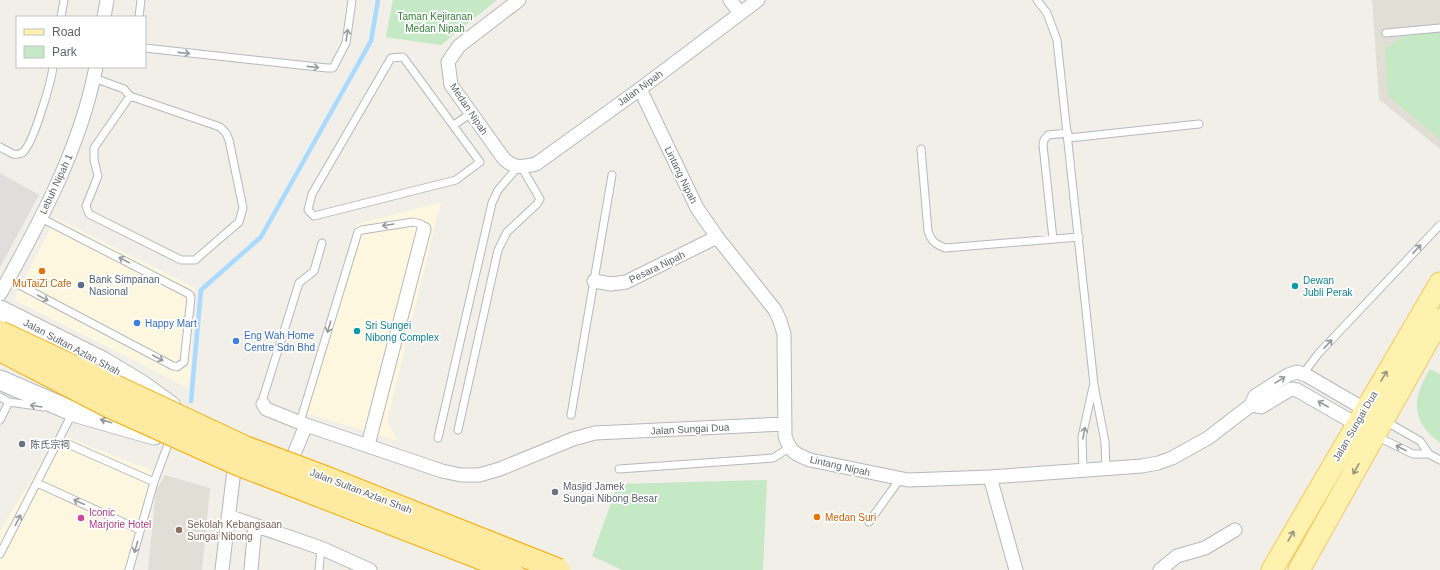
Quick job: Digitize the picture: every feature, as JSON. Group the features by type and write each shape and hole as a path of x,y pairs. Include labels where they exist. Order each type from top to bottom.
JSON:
{"highway":[{"name":"Jalan Sultan Azlan Shah","path":"0,332 245,447 325,477 559,570"},
{"name":"Jalan Sultan Azlan Shah","path":"0,349 108,406 237,464 511,570"}],"main road":[{"name":"Jalan Sungai Dua","path":"1272,570 1360,417 1440,283"},
{"name":"Jalan Sultan Azlan Shah","path":"0,310 102,361 142,385 183,414"},
{"path":"1299,570 1440,319"},
{"name":"Jalan Sultan Azlan Shah","path":"0,338 31,356 123,401 183,414 238,438 489,533 573,570"},
{"name":"Jalan Sultan Azlan Shah","path":"0,349 118,407 170,439 234,470 485,570"},
{"name":"Jalan Sultan Azlan Shah","path":"0,380 74,412 170,439"}],"street":[{"path":"104,16 107,0"},
{"name":"Medan Nipah","path":"519,0 459,46 448,62 451,85 504,159 510,165 520,167"},
{"path":"730,0 740,13"},
{"name":"Jalan Nipah","path":"520,167 536,164 640,89 758,0"},
{"name":"Lebuh Nipah 1","path":"0,294 41,218 68,161 81,125 95,72"},
{"name":"Lintang Nipah","path":"640,89 697,208 716,238 767,299 780,321 784,334 785,436 789,448 799,456 810,460 900,479 990,477 1083,472 1142,466 1158,463 1172,458 1208,438 1252,405 1255,396 1288,375 1297,372 1303,374 1360,417"},
{"path":"368,445 424,229"},
{"name":"Pesara Nipah","path":"594,281 611,284 626,282 716,238"},
{"name":"Lintang Nipah","path":"1252,405 1261,406 1291,389 1297,390 1360,417 1379,428"},
{"name":"Jalan Sungai Dua","path":"263,404 266,408 303,423 461,475 479,475 500,469 573,439 595,433 785,424"},
{"path":"292,459 303,423"},
{"path":"222,570 234,470"},
{"path":"990,477 1016,570"},
{"path":"228,516 321,548 370,570"},
{"path":"251,570 255,525"},
{"path":"1160,570 1167,566 1177,556 1205,548 1235,530"}],"lane":[{"path":"61,16 64,0"},
{"path":"139,16 141,0"},
{"path":"146,48 333,68 346,43 352,0"},
{"path":"1037,0 1047,13 1057,40 1094,385 1105,442 1106,470"},
{"path":"1386,33 1440,28"},
{"path":"404,56 454,125 480,162 456,180 314,216 308,210 312,194 392,58 404,56"},
{"path":"0,147 13,154 22,153 26,149 33,135 53,68"},
{"path":"95,72 124,89 130,96 220,127 226,133 229,140 243,208 242,216 239,222 195,260 181,260 89,214 87,211 86,206 98,176 94,160 94,148 130,96"},
{"path":"454,125 471,112"},
{"path":"1053,239 1043,145 1044,140 1048,135 1068,135 1199,124"},
{"path":"921,149 928,231 930,239 936,244 945,248 1079,237"},
{"path":"438,438 492,203 498,190 520,167 540,199 537,204 507,232 498,250 458,430"},
{"path":"571,415 612,175"},
{"path":"8,279 173,366 177,367 182,365 184,362 190,297 189,294 41,218"},
{"path":"303,423 358,232 362,230 413,222 421,224 424,229"},
{"path":"1303,374 1318,354 1440,225"},
{"path":"263,404 263,398 299,283 314,271 322,243"},
{"path":"1083,472 1082,437 1094,385"},
{"path":"0,397 10,402 74,412 0,554"},
{"path":"0,420 10,402"},
{"path":"1379,428 1420,441 1429,454 1440,460"},
{"path":"1379,428 1412,454 1429,454"},
{"path":"129,570 154,482 170,439"},
{"path":"59,440 154,482"},
{"path":"619,469 773,458 789,448"},
{"path":"869,522 900,479"},
{"path":"37,483 140,530"},
{"path":"319,570 321,548"}],"shaded area":[{"path":"1372,0 1440,0 1440,149 1379,99"},
{"path":"0,173 39,195 0,267"},
{"path":"441,202 387,421 398,441 299,411 357,224"},
{"path":"56,218 195,288 189,388 14,300"},
{"path":"59,434 153,471 134,570 0,570 0,531"},
{"name":"Sekolah Kebangsaan Sungai Nibong","path":"165,475 210,488 202,570 148,570 156,491"}],"green space":[{"name":"Taman Kejiranan Medan Nipah","path":"393,0 497,0 441,45 386,37"},
{"path":"1440,31 1440,139 1388,96 1385,47 1390,46 1404,34"},
{"path":"1430,369 1440,374 1440,443 1423,426 1417,409 1417,400 1420,390"},
{"path":"767,480 763,570 622,570 592,556 618,484"}],"waterway":[{"path":"191,401 201,290 261,237 371,41 378,0"}],"place":[{"name":"MuTaiZi Cafe","path":"42,271"},
{"name":"Bank Simpanan Nasional","path":"81,285"},
{"name":"Dewan Jubli Perak","path":"1295,286"},
{"name":"Happy Mart","path":"137,323"},
{"name":"Sri Sungei Nibong Complex","path":"357,331"},
{"name":"Eng Wah Home Centre Sdn Bhd","path":"236,341"},
{"name":"陈氏宗祠","path":"22,444"},
{"name":"Masjid Jamek Sungai Nibong Besar","path":"555,492"},
{"name":"Medan Suri","path":"817,517"},
{"name":"Iconic Marjorie Hotel","path":"81,518"},
{"name":"Sekolah Kebangsaan Sungai Nibong","path":"179,530"}]}
